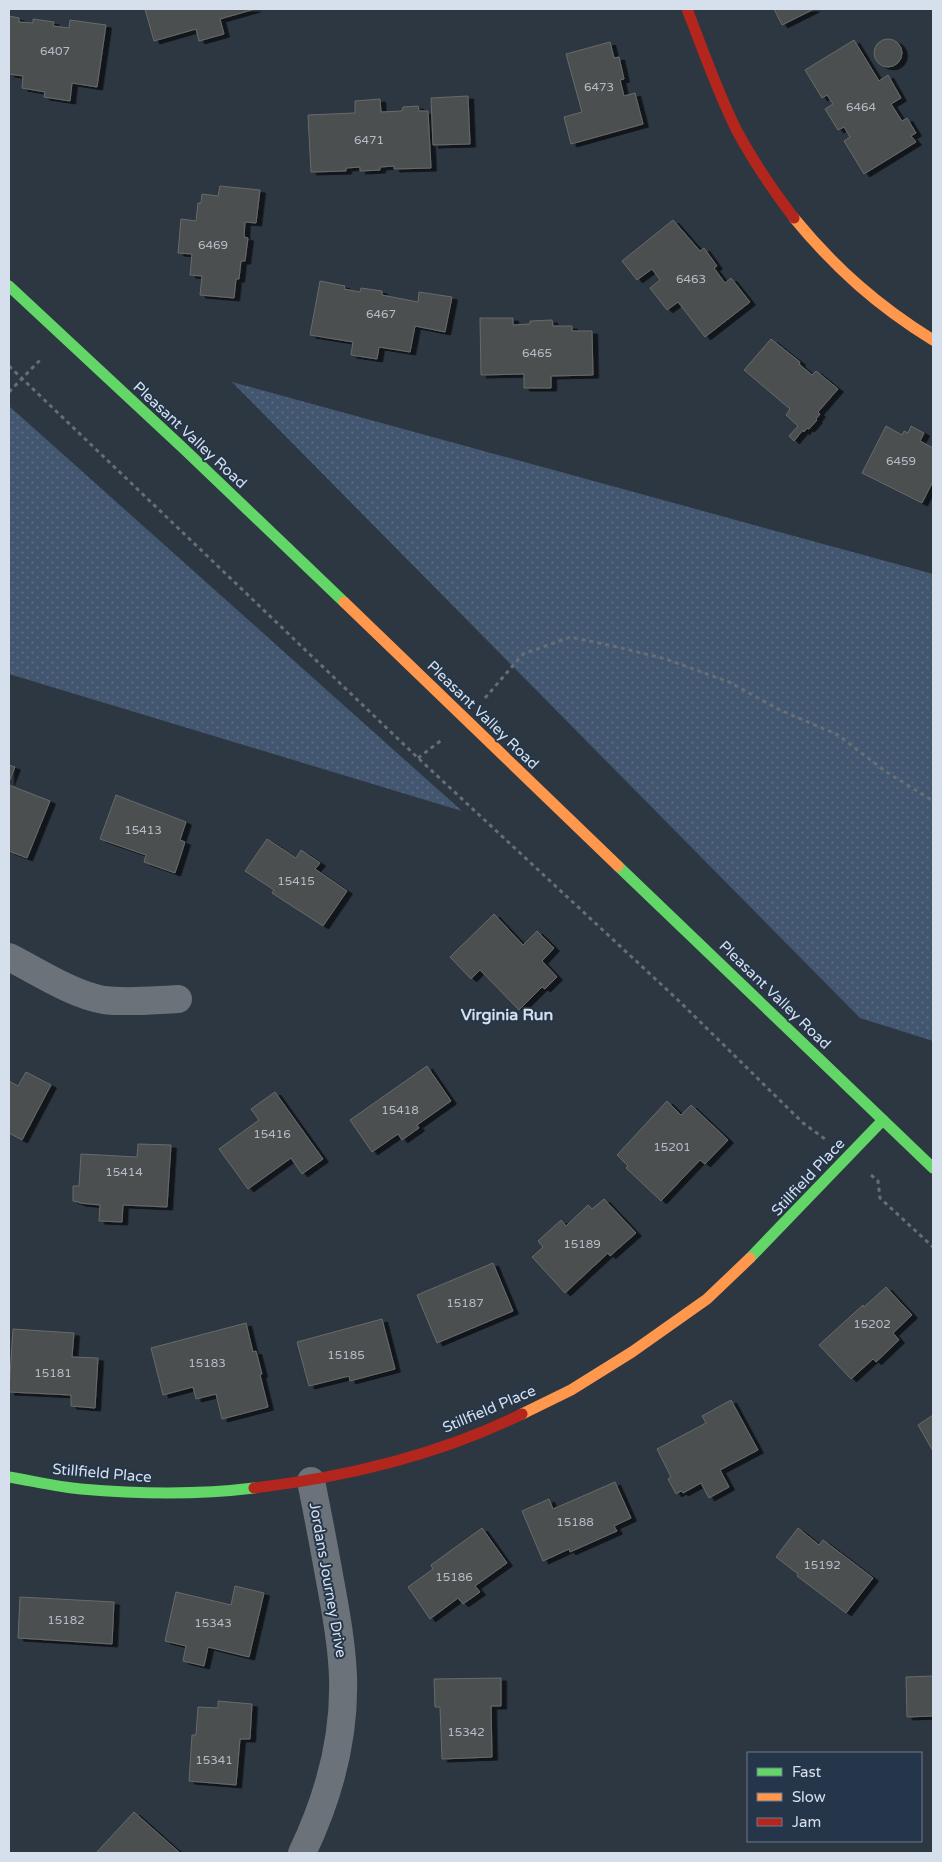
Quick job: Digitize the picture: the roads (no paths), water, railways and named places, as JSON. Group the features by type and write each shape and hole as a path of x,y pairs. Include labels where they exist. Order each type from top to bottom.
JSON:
{"street":[{"path":"686,9 737,129 777,196 822,253 856,286 908,325 933,340"},
{"name":"Pleasant Valley Road","path":"9,286 184,449 933,1168"},
{"path":"9,957 77,992 103,1000 178,999"},
{"name":"Stillfield Place","path":"9,1478 82,1489 143,1493 198,1493 311,1481 394,1461 458,1440 520,1415 570,1390 629,1355 712,1295 769,1240 883,1120"},
{"name":"Jordans Journey Drive","path":"302,1853 325,1799 334,1766 343,1696 341,1643 311,1481"}],"district":[{"name":"Virginia Run","path":"507,1014"}]}
